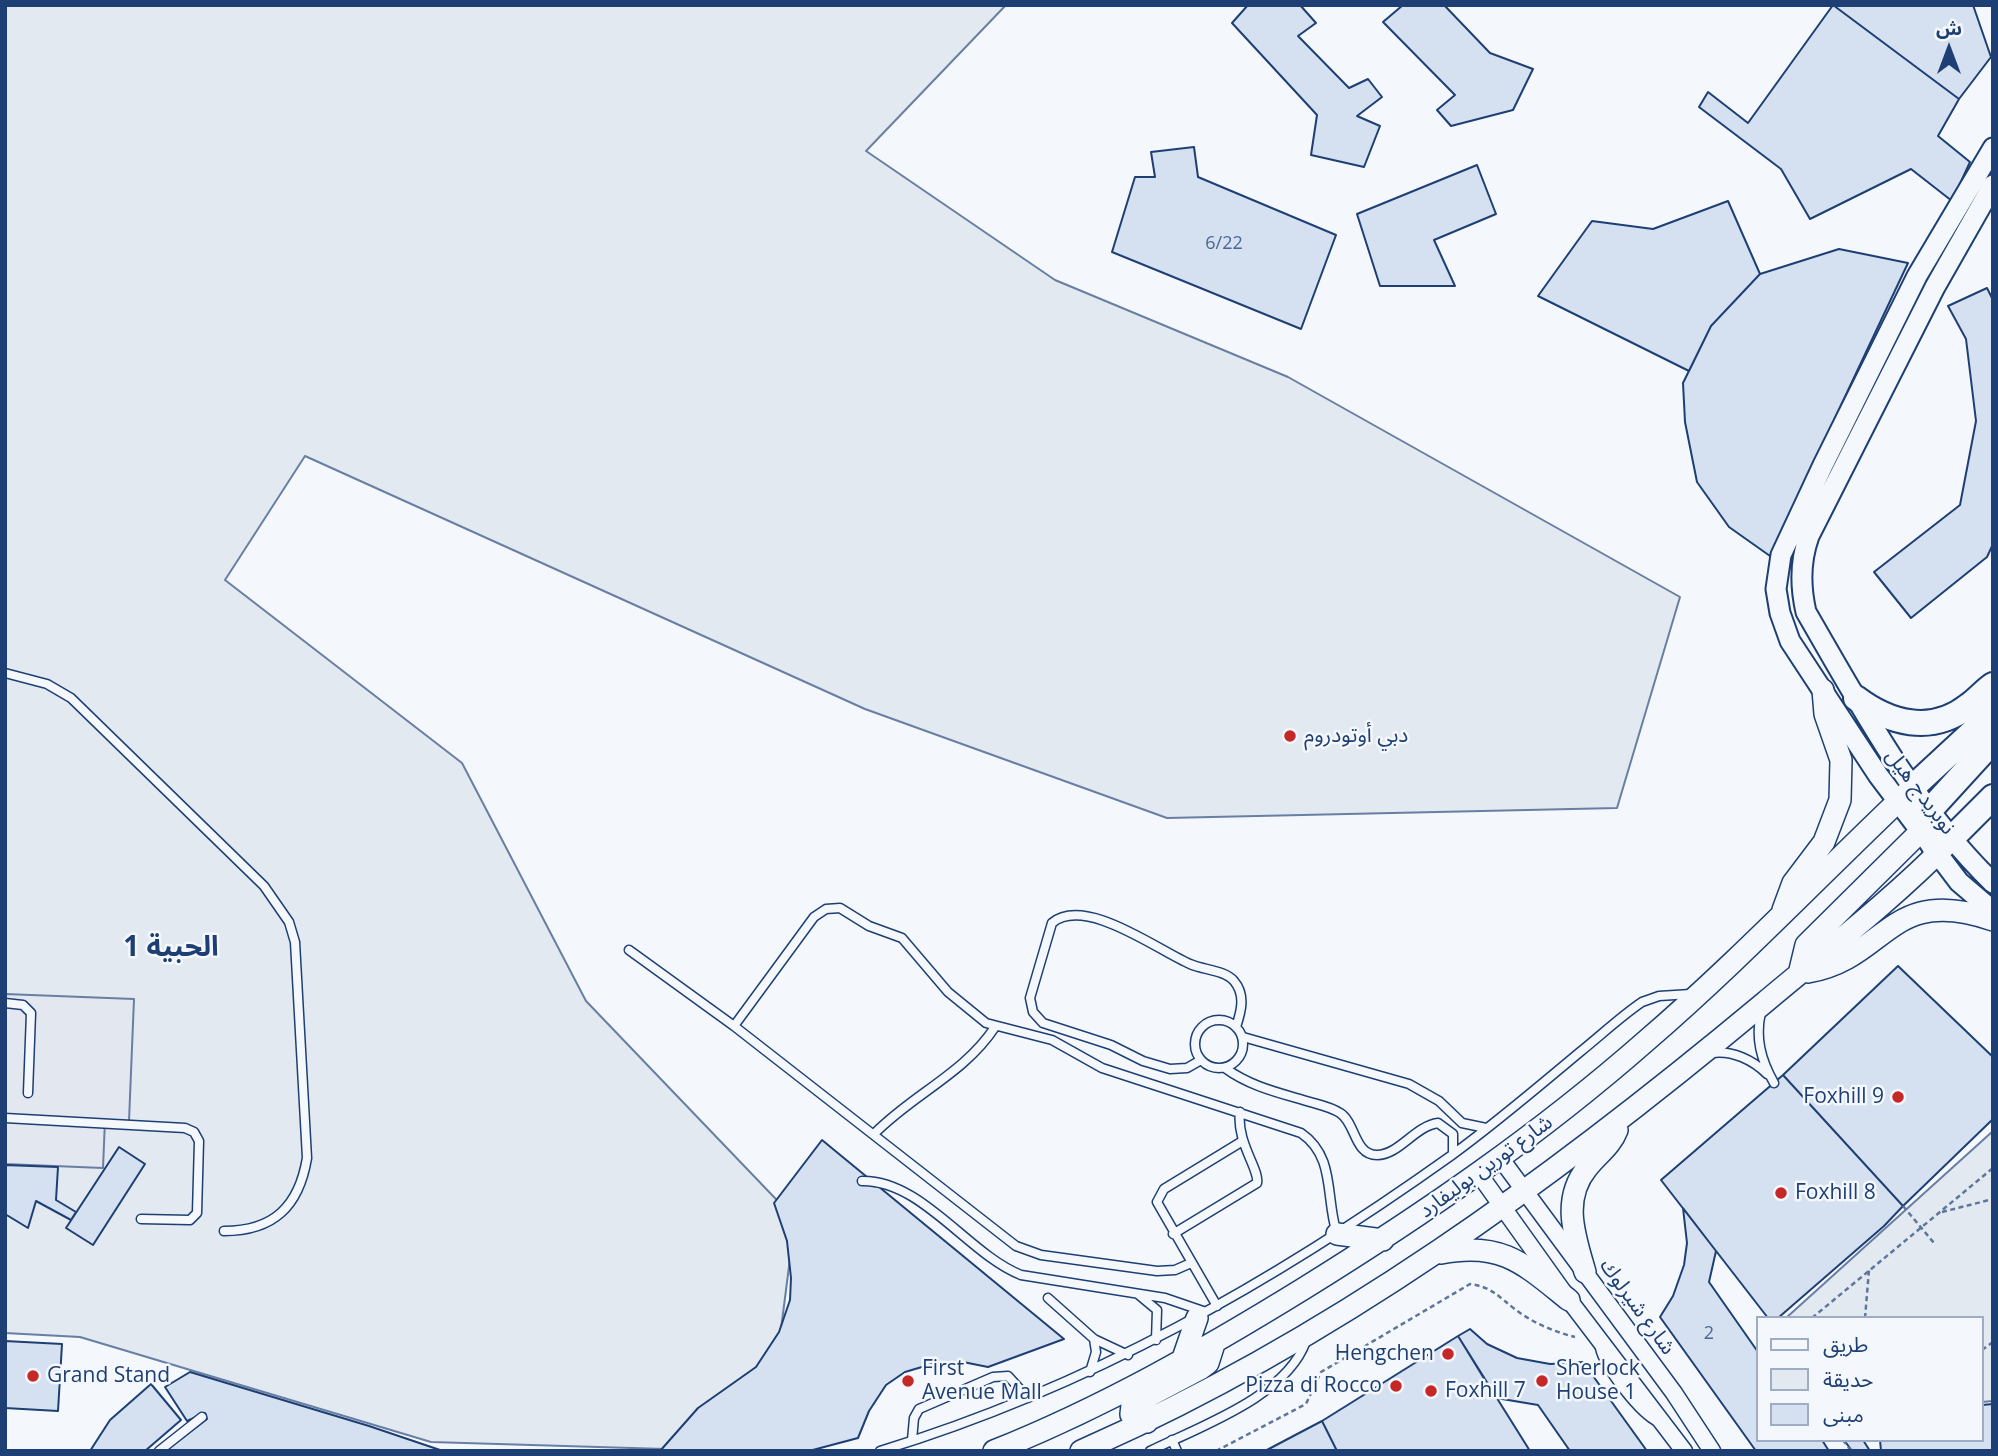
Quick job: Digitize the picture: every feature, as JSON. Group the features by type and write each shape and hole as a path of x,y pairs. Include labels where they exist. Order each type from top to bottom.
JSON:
{"main road":[{"path":"1856,698 1879,715 1919,722 1961,711 1993,685"},
{"path":"1783,915 1787,894 1824,842 1840,800 1841,760 1825,714 1823,690"},
{"path":"1993,713 1904,795 1925,821 1927,832 1945,846 1993,797"},
{"path":"1993,741 1925,821 1806,945 1799,974 1836,964 1903,919 1925,911 1962,911 1993,920"},
{"name":"شارع تورين بوليفارد","path":"994,1451 1214,1344 1383,1240 1501,1159 1586,1093 1698,994 1783,915 1904,795"},
{"name":"شارع تورين بوليفارد","path":"1081,1451 1147,1422 1309,1331 1436,1255 1619,1121 1703,1055 1884,906 1945,846"},
{"path":"1585,1272 1570,1214 1572,1200 1586,1169 1611,1143 1619,1121"},
{"path":"1337,1234 1383,1240"},
{"path":"1436,1255 1465,1249 1502,1253 1528,1266 1569,1300"},
{"path":"1182,1361 1202,1316"},
{"path":"1147,1422 1131,1414 1132,1405 1205,1366 1214,1344"}],"street":[{"name":"نوبريدج هيل","path":"1904,795 1823,690 1790,640 1780,613 1776,589 1781,555 1917,276 1993,148"},
{"name":"نوبريدج هيل","path":"1904,795 1894,764 1806,611 1801,589 1804,550 1935,286 1993,185"},
{"name":"نوبريدج هيل","path":"1945,846 1993,883"},
{"name":"نوبريدج هيل","path":"1945,846 1959,882 1993,911"},
{"name":"شارع شيرلوك","path":"1501,1159 1685,1410 1712,1451"},
{"path":"1479,1174 1569,1300 1684,1451"},
{"path":"1664,1424 1685,1410"}],"lane":[{"path":"5,673 47,684 71,698 264,886 289,922 298,964 307,1158 304,1178 283,1212 267,1224 246,1231 224,1231"},
{"path":"734,1026 814,918 833,907 846,910 869,926 902,938 948,992 978,1018 995,1027 1052,1040 1102,1068 1291,1128 1318,1147 1325,1158 1329,1206 1337,1234"},
{"path":"1201,1060 1187,1068 1170,1069 1143,1061 1111,1045 1043,1023 1033,1012 1030,998 1052,923 1062,916 1074,915 1123,927 1182,961 1231,978 1239,988 1242,1002 1236,1027"},
{"path":"629,950 874,1133 1005,1240 1028,1252 1157,1271 1175,1270 1191,1263"},
{"path":"880,1451 1028,1398 1128,1355 1202,1316 1337,1234 1453,1154 1642,1002 1668,994 1698,994"},
{"path":"5,1003 23,1005 32,1013 28,1093"},
{"path":"1703,1055 1718,1052 1734,1054 1763,1070 1774,1083 1766,1068 1758,1035 1763,1004"},
{"path":"1449,1110 1438,1123 1422,1127 1388,1152 1374,1155 1362,1149 1349,1121 1337,1111 1259,1087 1225,1068 1212,1067 1201,1060 1195,1041 1205,1024 1218,1020 1236,1027 1243,1037 1409,1084 1449,1110 1469,1126 1486,1128"},
{"path":"874,1133 908,1102 967,1061 995,1027"},
{"path":"1225,1068 1240,1056 1243,1037"},
{"path":"1173,1234 1257,1183 1258,1177 1241,1142 1240,1112"},
{"path":"5,1118 185,1128 194,1132 199,1141 197,1213 190,1220 141,1219"},
{"path":"1438,1123 1450,1128 1453,1134 1453,1154"},
{"path":"1217,1307 1157,1206 1160,1192 1241,1142"},
{"path":"862,1181 885,1183 905,1192 1001,1265 1021,1275 1180,1302 1202,1316"},
{"path":"1136,1294 1157,1310 1156,1340"},
{"path":"1048,1298 1094,1339 1128,1355"},
{"path":"1150,1451 1279,1383 1301,1354 1309,1331"},
{"path":"1596,1333 1603,1358 1643,1412 1664,1424"},
{"path":"1090,1372 1095,1359 1094,1339"},
{"path":"912,1440 914,1418 919,1409 993,1377 1003,1375 1013,1379 1028,1398"},
{"path":"159,1451 202,1417"},
{"path":"1172,1440 1177,1451"}],"path":[{"path":"1814,1316 1993,1168"},
{"path":"1939,1212 1993,1199"},
{"path":"1903,1206 1934,1243"},
{"path":"1866,1316 1869,1270"},
{"path":"1216,1451 1306,1404 1321,1372 1470,1284 1494,1290 1517,1311 1546,1328 1575,1338 1596,1333"}],"green space":[{"name":"دبي أوتودروم","path":"5,5 1006,5 866,151 1055,280 1288,377 1680,597 1617,808 1167,818 865,709 305,456 225,580 462,763 586,1001 795,1219 778,1353 665,1449 431,1442 80,1337 5,1333"},
{"path":"1993,1131 1993,1401 1984,1402 1984,1316 1788,1316"}],"shaded area":[{"path":"5,994 134,999 129,1121 105,1120 103,1168 5,1164"}],"building":[{"path":"1248,5 1300,5 1316,23 1298,36 1349,88 1368,79 1382,97 1357,116 1380,126 1364,167 1311,155 1317,115 1232,23"},
{"path":"1403,5 1444,5 1490,53 1533,69 1513,110 1451,126 1437,110 1455,95 1383,22"},
{"path":"1833,5 1973,5 1991,57 1959,99"},
{"path":"1833,5 1959,99 1938,136 1970,162 1952,201 1911,169 1810,219 1781,169 1699,107 1708,92 1748,123"},
{"path":"1194,147 1198,177 1336,235 1301,329 1112,252 1135,177 1155,177 1151,152"},
{"path":"1477,165 1496,214 1434,240 1455,286 1380,286 1357,214"},
{"path":"1728,201 1760,274 1711,326 1689,371 1538,296 1592,221 1653,229"},
{"path":"1839,249 1908,263 1770,556 1729,527 1697,482 1685,422 1683,383 1711,326 1760,274"},
{"path":"1987,288 1993,300 1993,544 1987,557 1911,618 1874,572 1960,505 1976,421 1966,339 1948,306"},
{"name":"Foxhill 9","path":"1898,966 1993,1057 1993,1119 1903,1206 1783,1075"},
{"name":"Foxhill 8","path":"1783,1075 1903,1206 1884,1226 1780,1316 1766,1316 1661,1180"},
{"path":"822,1140 1064,1339 988,1367 963,1362 932,1364 905,1372 886,1385 869,1411 858,1438 809,1451 660,1451 698,1408 756,1367 779,1332 790,1300 791,1278 787,1241 774,1203"},
{"path":"119,1147 145,1164 93,1245 66,1228"},
{"path":"5,1165 58,1167 56,1200 76,1212 71,1220 36,1201 28,1228 5,1214"},
{"path":"1683,1208 1716,1251 1709,1282 1756,1349 1756,1442 1823,1442 1829,1451 1756,1451 1660,1317 1673,1296 1684,1265 1687,1243"},
{"name":"Sherlock House 1","path":"1470,1329 1487,1344 1517,1358 1550,1364 1583,1362 1647,1451 1570,1451 1538,1405 1496,1398 1458,1336"},
{"name":"Foxhill 7","path":"1458,1336 1530,1451 1337,1451 1322,1421"},
{"name":"Grand Stand","path":"5,1341 62,1344 58,1411 5,1408"},
{"path":"190,1372 443,1451 165,1451 207,1419 205,1413 187,1421 165,1387"},
{"path":"151,1384 181,1420 145,1451 90,1451 110,1420"},
{"path":"1993,1404 1993,1451 1881,1451 1880,1442 1984,1442 1984,1405"},
{"path":"1322,1421 1337,1451 1265,1451 1301,1432"},
{"path":"1845,1442 1864,1442 1870,1451 1852,1451"}],"place":[{"name":"دبي أوتودروم","path":"1290,736"},
{"name":"Foxhill 9","path":"1898,1097"},
{"name":"Foxhill 8","path":"1781,1193"},
{"name":"Hengchen","path":"1448,1354"},
{"name":"Grand Stand","path":"33,1376"},
{"name":"First Avenue Mall","path":"908,1381"},
{"name":"Sherlock House 1","path":"1542,1381"},
{"name":"Pizza di Rocco","path":"1396,1386"},
{"name":"Foxhill 7","path":"1431,1391"}],"district":[{"name":"الحبية 1","path":"171,948"}]}
